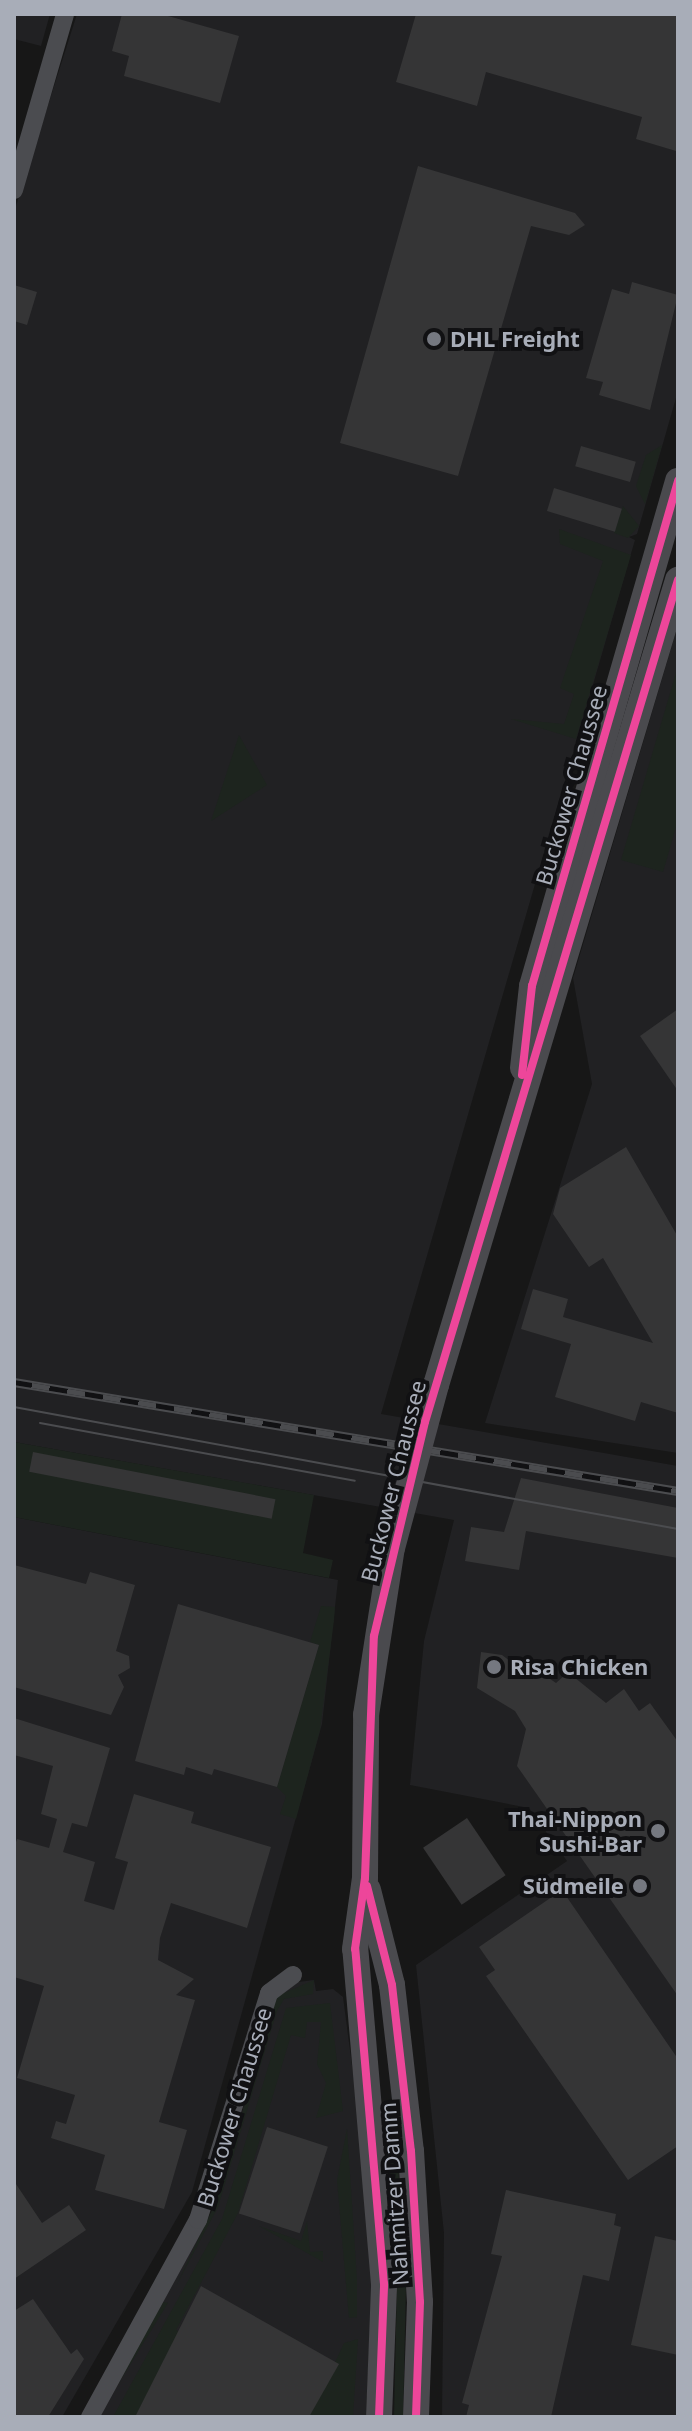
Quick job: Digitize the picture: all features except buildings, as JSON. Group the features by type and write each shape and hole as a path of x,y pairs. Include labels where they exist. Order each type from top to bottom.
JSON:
{"main road":[{"name":"Buckower Chaussee","path":"519,1103 532,986 678,481"},
{"name":"Buckower Chaussee","path":"356,1971 365,1878 366,1715 392,1548 436,1385 519,1103 550,1023 678,580"},
{"name":"Buckower Chaussee","path":"365,1878 389,1970"},
{"name":"Nahmitzer Damm","path":"389,1970 417,2226 416,2417"},
{"name":"Nahmitzer Damm","path":"356,1971 384,2284 379,2417"}],"street":[{"path":"14,190 65,14"},
{"path":"356,1971 389,1970"},
{"name":"Buckower Chaussee","path":"90,2417 198,2220 269,1993 293,1975"}],"shaded area":[{"path":"14,14 50,14 41,46 14,39"},
{"path":"77,14 678,14 678,391 637,534 629,537 635,540 381,1414 678,1466 678,2417 442,2417 444,2233 416,1965 567,1861 529,1808 410,1785 424,1641 454,1520 14,1442 14,212"},
{"path":"662,445 645,504 636,486 646,455"},
{"path":"623,506 639,526 628,538 614,533"},
{"path":"559,529 631,555 576,739 511,719 564,724 574,694 560,688 603,561 560,544"},
{"path":"678,625 678,1453 485,1423 592,1084 573,978"},
{"path":"678,666 678,820 663,872 621,860"},
{"path":"239,735 267,785 211,821"},
{"path":"14,1442 314,1495 303,1553 333,1560 329,1578 14,1517"},
{"path":"14,1517 338,1580 322,1724 192,2192 62,2417 14,2417"},
{"path":"321,1606 335,1607 334,1620 320,1730 296,1819 280,1814 286,1796 277,1787 319,1645 310,1642"},
{"path":"314,1980 316,1991 333,1989 343,1997 358,2111 372,2283 366,2417 98,2417 213,2211 275,2000 298,1982"},
{"path":"314,1980 313,1994 284,1999 277,2011 218,2207 176,2286 215,2204 277,1996"},
{"path":"330,2003 343,2111 316,2118 326,2083 317,2064 321,2022 307,2022 305,2038 291,2035 238,2213 176,2330 314,2408 344,2343 358,2339 353,2417 311,2417 178,2342 135,2417 113,2417 222,2219 286,2008"},
{"path":"347,2129 357,2280 357,2317 349,2318 337,2180"},
{"path":"396,2134 406,2284 403,2417 394,2417 397,2286 387,2135"},
{"path":"307,2221 310,2252 323,2251 323,2262 259,2226 301,2241"},
{"path":"163,2302 168,2303 98,2417"}],"tram line":[{"path":"14,1407 678,1529"},
{"path":"40,1423 355,1481"}],"railway":[{"path":"14,1382 678,1491"}],"cycle path":[{"path":"522,1075 532,986 678,481"},
{"path":"379,2417 384,2284 355,1949 365,1878 374,1636 425,1422 678,580"},
{"path":"367,1886 392,1985 411,2151 420,2302 416,2417"}],"place":[{"name":"DHL Freight","path":"434,339"},
{"name":"Risa Chicken","path":"494,1667"},
{"name":"Thai-Nippon Sushi-Bar","path":"658,1831"},
{"name":"Südmeile","path":"640,1886"}]}
